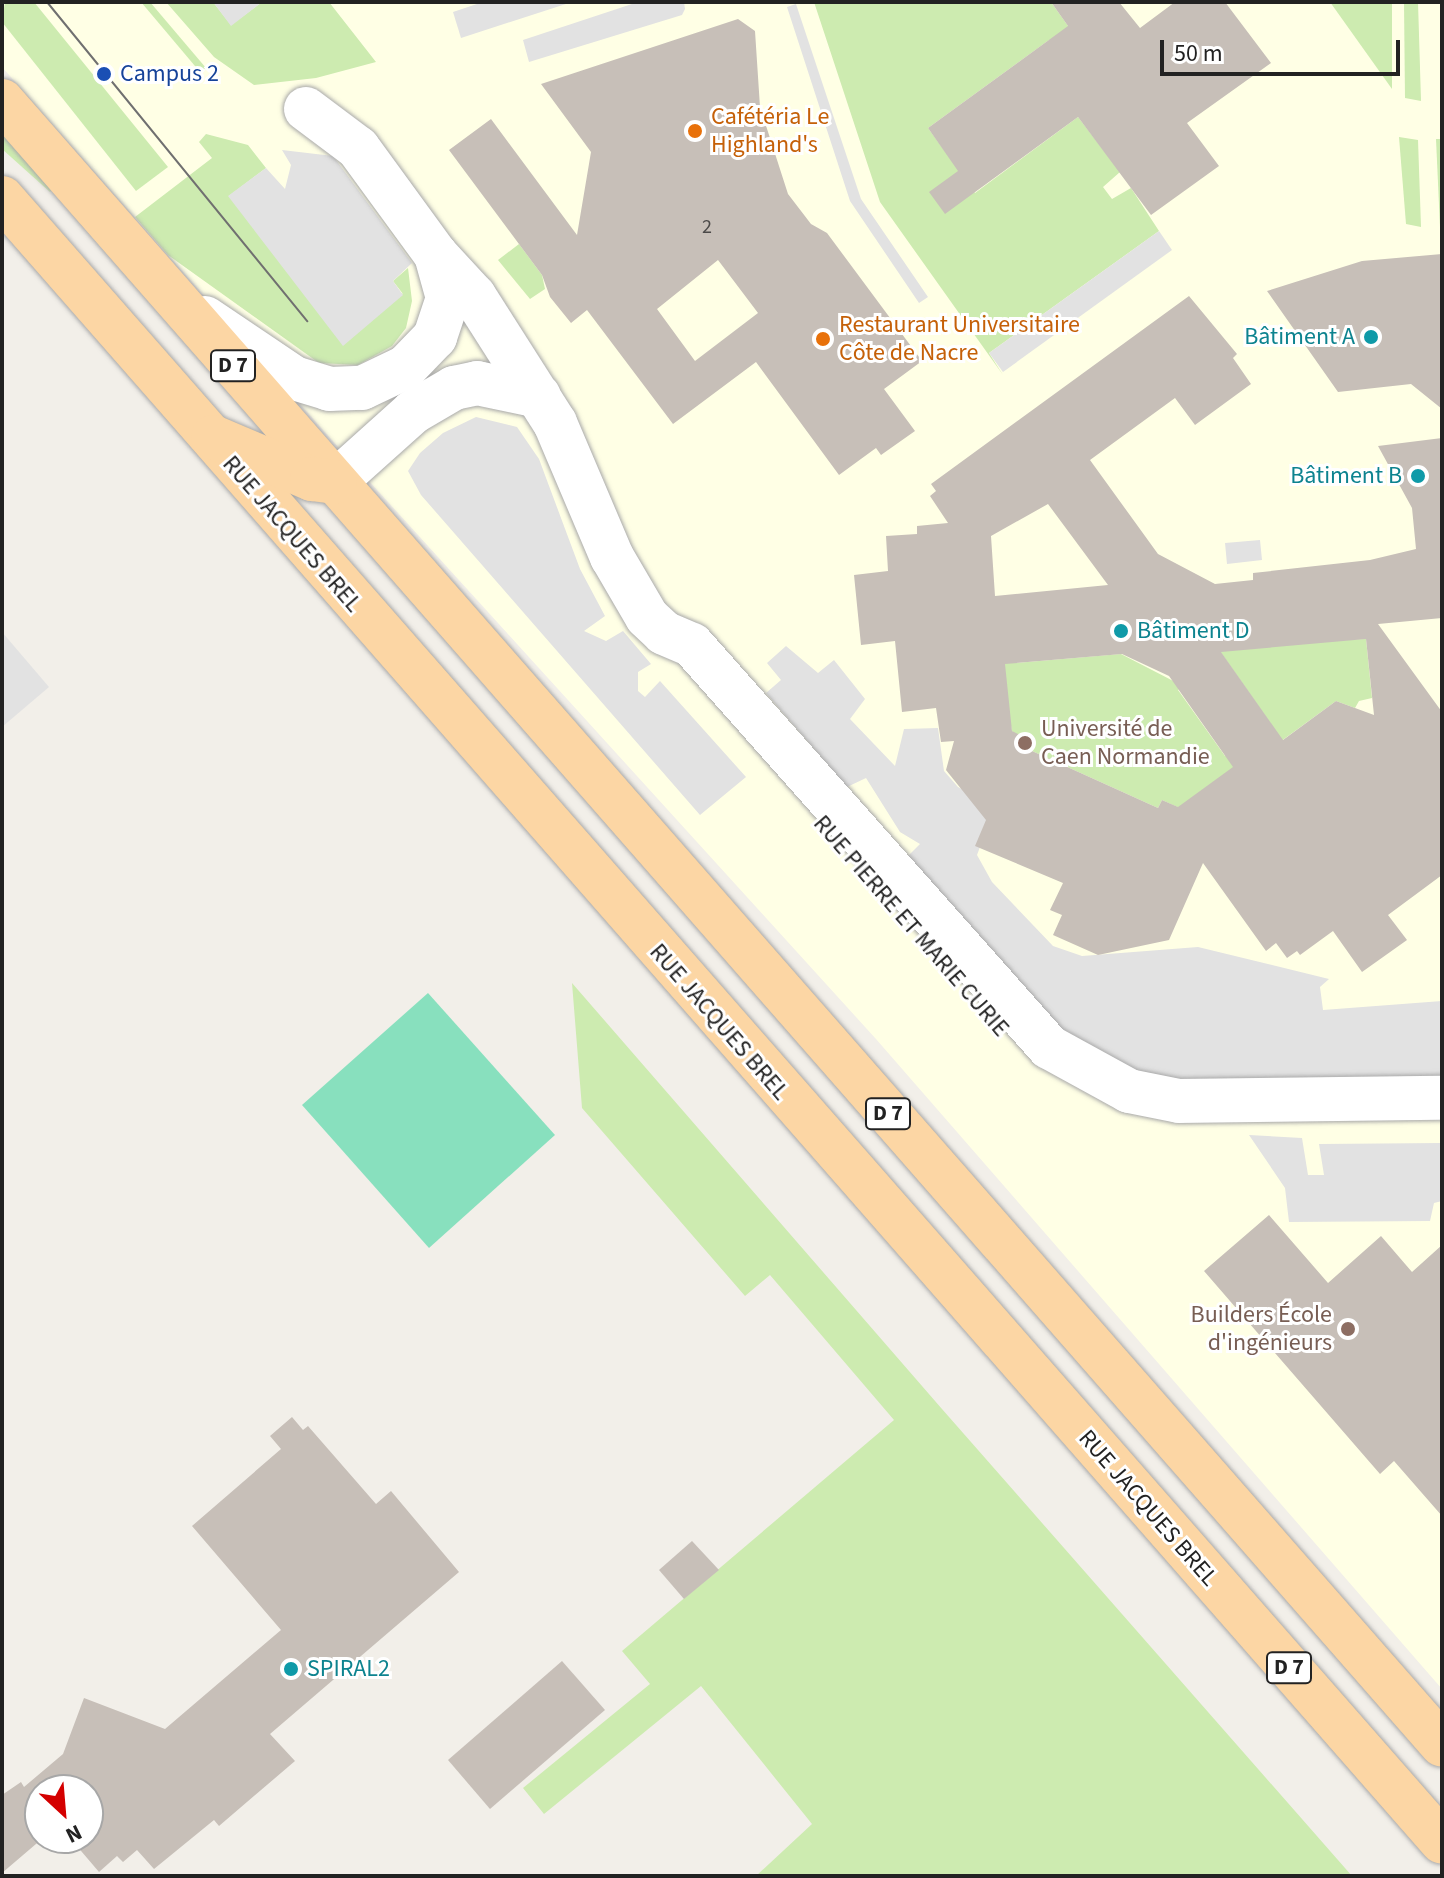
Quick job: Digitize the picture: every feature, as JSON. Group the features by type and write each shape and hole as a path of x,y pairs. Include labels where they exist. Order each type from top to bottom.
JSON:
{"main road":[{"name":"D 7","path":"2,101 1442,1745"},
{"name":"RUE JACQUES BREL","path":"2,198 203,432 1442,1842"},
{"path":"203,432 312,479 335,482"}],"street":[{"path":"306,109 358,148 436,255 474,296 539,396 571,454 612,557 647,617 678,639"},
{"path":"165,287 254,355 294,378 329,389 362,388 406,367 435,337 448,298 436,255"},
{"path":"335,482 413,412 454,388 477,383 539,396"},
{"name":"RUE PIERRE ET MARIE CURIE","path":"678,639 1049,1047 1129,1091 1179,1101 1442,1098"},
{"name":"RUE PIERRE ET MARIE CURIE","path":"678,639 689,673 979,1009 1040,1067 1101,1104 1174,1123 1442,1122"}],"shaded area":[{"name":"Université de Caen Normandie","path":"2,2 1442,2 1442,1689 876,1039 338,447 2,67"},
{"path":"213,2 262,2 231,26"},
{"path":"483,2 572,2 461,38 453,12"},
{"path":"638,2 684,2 685,9 682,15 529,62 523,40"},
{"path":"796,4 861,199 928,297 919,303 850,201 787,7"},
{"path":"282,150 333,156 412,263 393,281 403,295 343,346 228,196 266,168 285,189 291,165"},
{"path":"1159,231 1172,250 1003,372 989,353"},
{"path":"476,417 517,427 539,459 580,569 605,616 584,631 606,641 623,631 651,664 638,672 638,691 645,697 660,681 746,777 700,815 421,495 408,471 420,453 443,433"},
{"path":"1260,540 1262,560 1227,564 1225,543"},
{"path":"2,632 49,687 2,727"},
{"path":"786,646 818,673 834,660 865,699 850,719 895,766 904,729 938,728 944,771 958,787 995,807 977,855 992,882 1053,946 1082,956 1198,947 1329,979 1320,987 1323,1010 1442,1001 1442,1082 1150,1079 1057,1031 904,860 920,844 900,832 866,778 847,787 766,693 781,680 767,663"},
{"path":"1249,1135 1302,1138 1308,1175 1324,1175 1319,1144 1442,1143 1442,1201 1434,1203 1430,1221 1289,1222 1285,1188"}],"green space":[{"path":"5,2 34,2 168,167 136,191 2,22"},
{"path":"141,2 150,2 206,68 200,72"},
{"path":"166,2 213,2 231,25 262,2 329,2 376,62 316,78 254,85 214,57"},
{"path":"814,2 1051,2 1078,40 1049,40 928,128 975,193 1078,117 1120,172 1103,187 1112,199 1131,188 1159,231 989,353 1003,375 880,202"},
{"path":"1330,2 1392,2 1392,89"},
{"path":"1404,2 1418,2 1421,101 1405,98"},
{"path":"2,125 54,186 50,192 2,149"},
{"path":"206,134 248,145 266,168 229,196 403,294 393,281 408,268 412,301 406,328 392,346 358,365 319,363 168,255 135,217 212,158 199,142"},
{"path":"1399,137 1418,140 1421,227 1406,224"},
{"path":"1436,139 1442,139 1440,227"},
{"path":"519,244 542,275 545,289 530,299 498,260"},
{"path":"1366,639 1372,698 1359,701 1355,708 1336,701 1262,755 1271,724 1215,644"},
{"path":"995,641 1015,663 1121,654 1183,686 1178,690 1225,756 1247,757 1184,810 1162,800 1158,808 1032,751 1012,731"},
{"path":"572,983 1352,1876 756,1876 812,1824 701,1686 544,1814 523,1788 650,1684 622,1651 894,1420 770,1275 745,1296 582,1108"},
{"path":"428,993 555,1135 429,1248 302,1105"}],"building":[{"path":"1051,2 1119,2 1140,28 1175,2 1225,2 1271,63 1187,123 1219,166 1151,215 1078,117 945,214 929,192 958,171 928,128 1068,26"},
{"path":"738,19 755,31 760,107 788,194 811,224 827,233 922,361 884,389 915,431 881,455 876,448 839,475 756,362 673,424 587,310 571,323 550,297 542,275 449,150 491,119 577,235 591,152 541,84","holes":["718,260 758,313 695,361 657,309"]},
{"name":"Bâtiment A","path":"1442,254 1442,409 1411,384 1338,392 1267,291 1362,261"},
{"name":"Bâtiment D","path":"1189,296 1237,354 1233,358 1251,384 1195,425 1175,398 1090,460 1158,554 1215,584 1253,580 1253,573 1370,560 1416,549 1412,508 1378,446 1442,438 1442,618 1378,624 1442,712 1442,875 1388,915 1407,940 1362,972 1333,931 1300,955 1297,951 1287,958 1276,943 1266,951 1203,863 1169,940 1098,955 1053,935 1062,915 1050,910 1063,883 975,846 986,820 946,770 954,741 941,742 936,708 902,712 895,641 861,645 854,575 888,571 886,536 917,534 917,526 948,523 930,496 936,491 931,484","holes":["1048,504 1108,585 995,596 991,536","1366,639 1374,715 1336,701 1283,740 1221,652","1122,654 1169,676 1233,767 1178,807 1162,800 1158,808 1032,751 1036,743 1012,731 1005,664"]},
{"name":"Builders École d'ingénieurs","path":"1269,1215 1328,1283 1381,1236 1412,1272 1442,1245 1442,1516 1394,1461 1380,1474 1204,1271"},
{"name":"SPIRAL2","path":"292,1417 303,1430 308,1426 376,1504 391,1491 459,1572 270,1734 295,1761 219,1826 214,1820 154,1869 137,1850 123,1862 117,1856 99,1872 84,1854 104,1854 104,1774 39,1774 63,1754 84,1698 165,1729 281,1630 192,1526 281,1449 270,1436"},
{"path":"692,1541 719,1570 684,1599 659,1570"},
{"path":"562,1661 605,1710 490,1809 448,1760"},
{"name":"SPIRAL2","path":"21,1782 24,1787 24,1854 2,1873 2,1795"}],"tram line":[{"path":"47,2 307,321"}],"place":[{"name":"Campus 2","path":"104,74"},
{"name":"Cafétéria Le Highland's","path":"695,131"},
{"name":"Bâtiment A","path":"1371,337"},
{"name":"Restaurant Universitaire Côte de Nacre","path":"823,339"},
{"name":"Bâtiment B","path":"1418,476"},
{"name":"Bâtiment D","path":"1121,631"},
{"name":"Université de Caen Normandie","path":"1025,743"},
{"name":"Builders École d'ingénieurs","path":"1348,1329"},
{"name":"SPIRAL2","path":"291,1669"}]}
